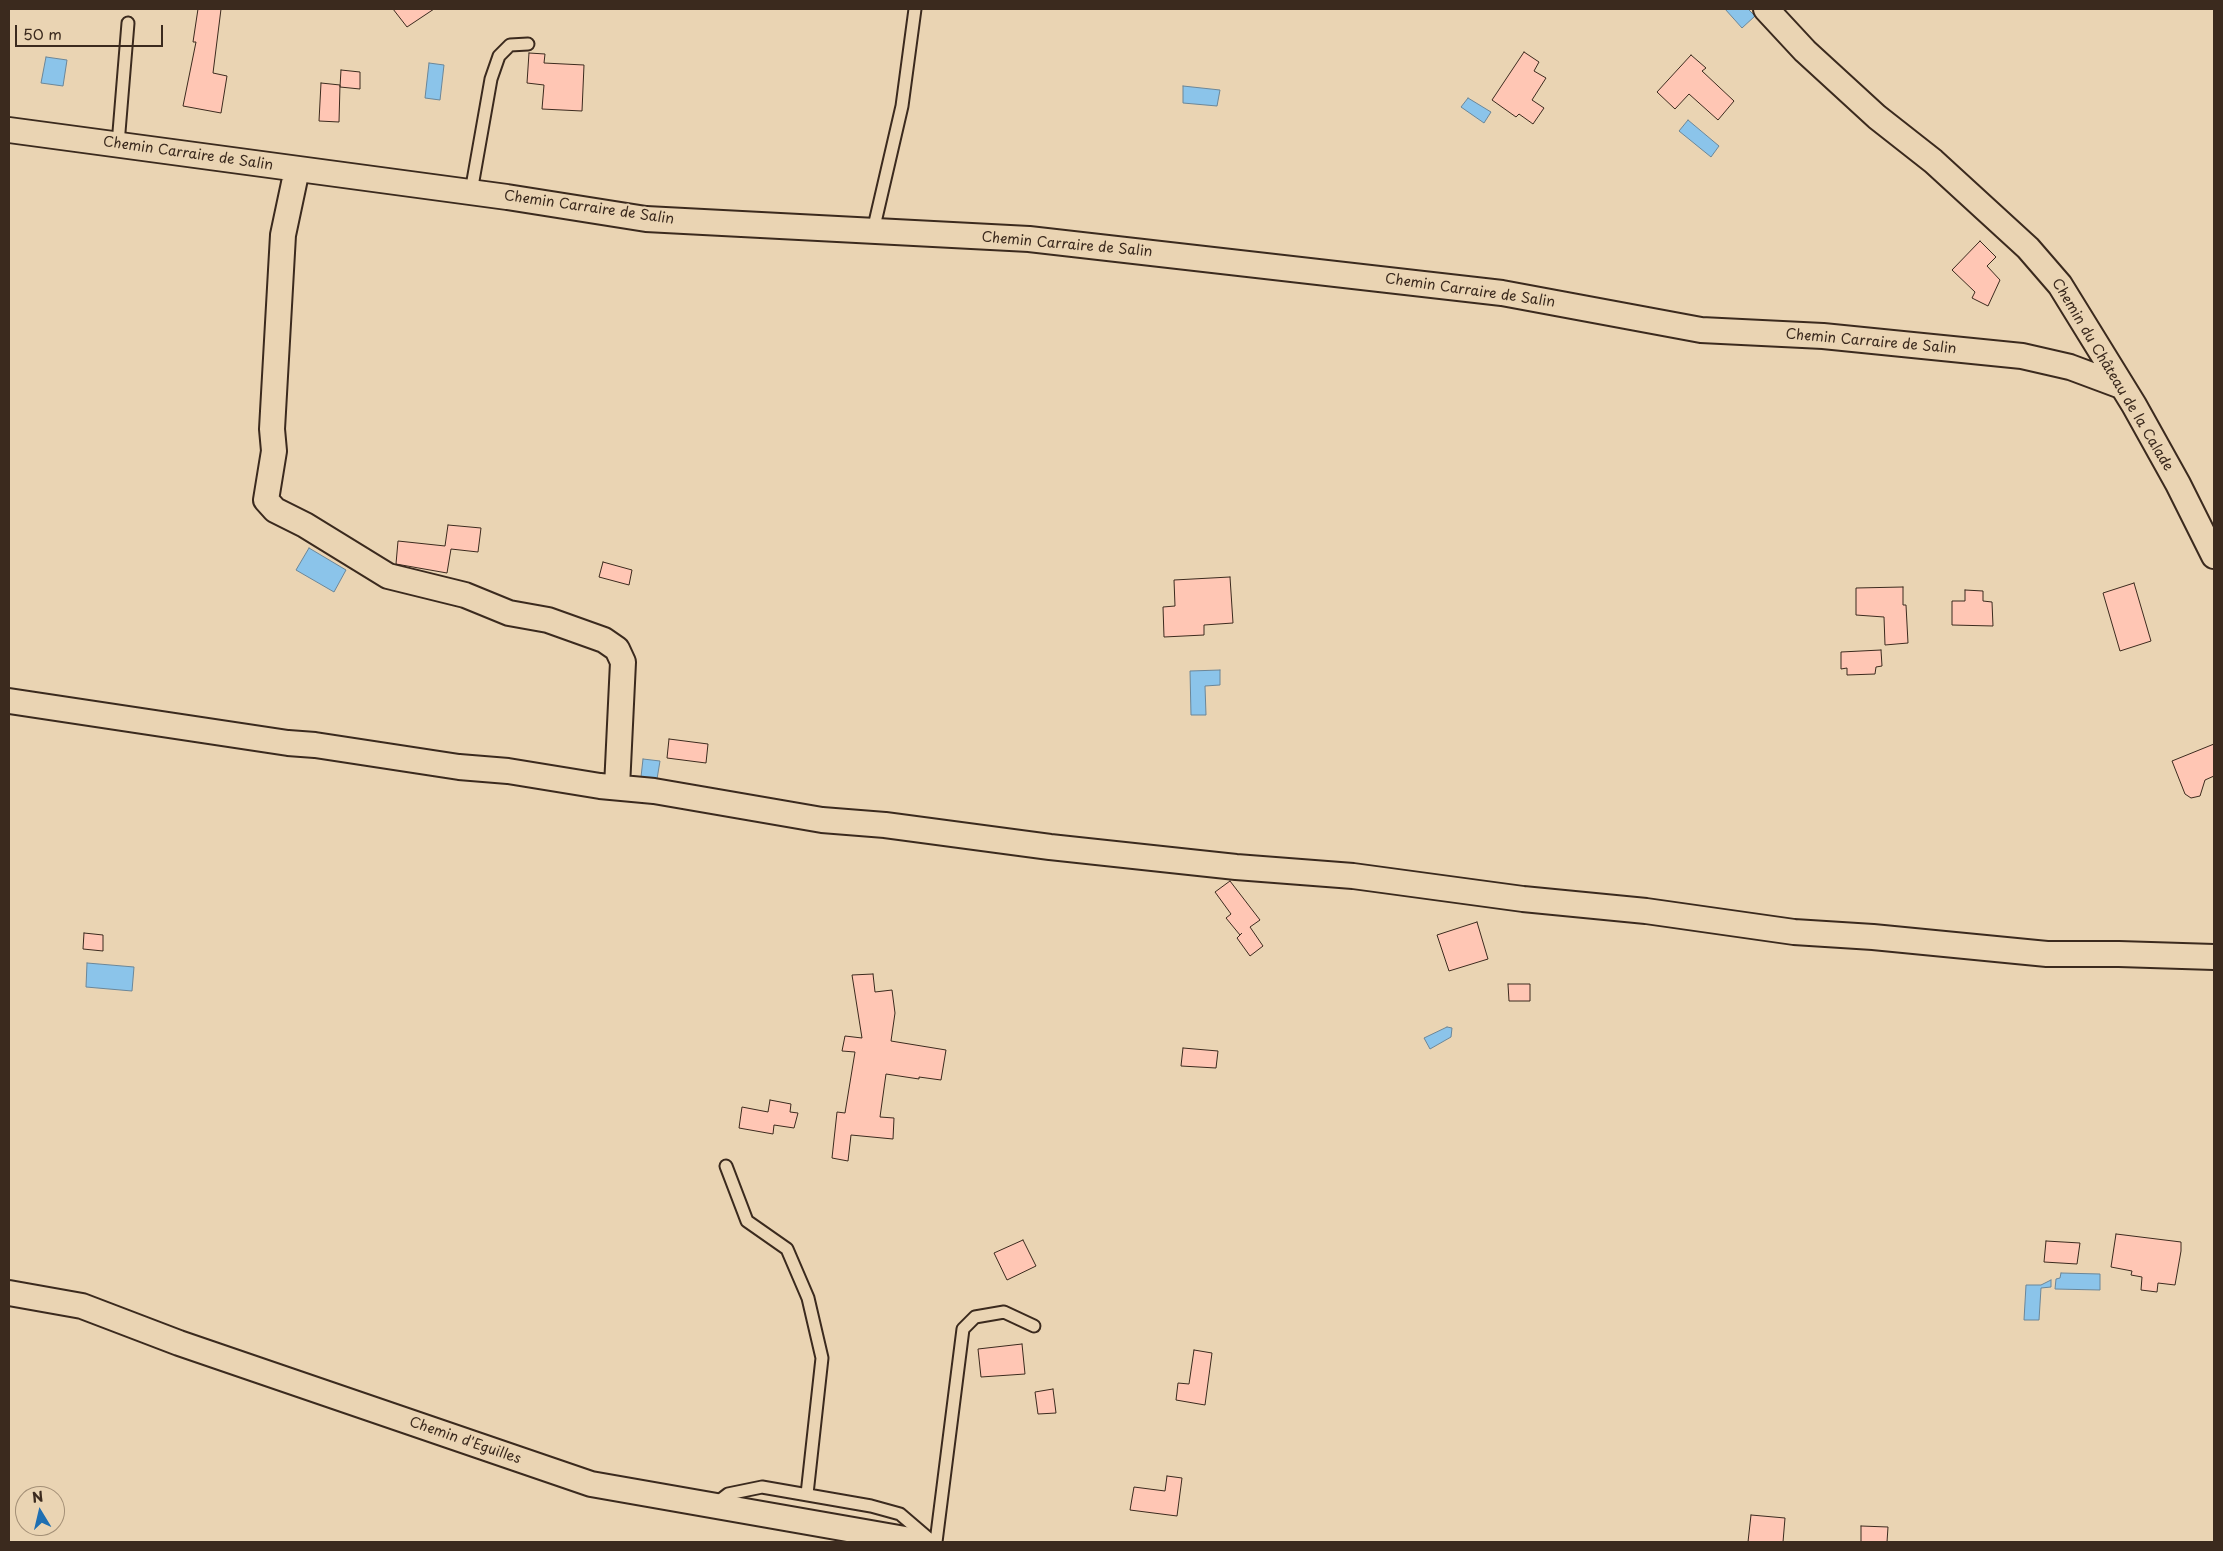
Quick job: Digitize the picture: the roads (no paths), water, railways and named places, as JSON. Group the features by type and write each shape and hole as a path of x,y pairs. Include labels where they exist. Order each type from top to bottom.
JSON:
{"street":[{"name":"Chemin du Château de la Calade","path":"1766,9 1804,51 1877,117 1934,161 2028,248 2060,285 2178,484 2214,556"},
{"name":"Chemin Carraire de Salin","path":"9,130 471,192 646,219 1029,239 1464,288 1502,293 1701,330 1823,336 2022,356 2070,367 2121,386"},
{"path":"297,169 283,235 272,429 274,451 266,500 275,510 305,525 388,576 465,595 509,613 548,620 604,640 617,650 623,662 617,787"},
{"path":"9,702 459,767 508,771 762,808 822,820 885,825 1050,848 1236,867 1353,876 1523,899 1646,911 1794,932 2047,954 2214,957"},
{"name":"Chemin d'Eguilles","path":"15,1294 82,1306 179,1342 591,1484 922,1542"}],"lane":[{"path":"873,231 902,106 915,9"},
{"path":"118,144 128,23"},
{"path":"471,192 491,79 499,56 510,45 528,44"},
{"path":"726,1166 746,1221 787,1249 808,1298 822,1358 807,1494"},
{"path":"934,1542 963,1329 975,1317 1004,1312 1034,1326"},
{"path":"713,1506 728,1494 762,1486 871,1506 900,1514 934,1542"}],"water":[{"path":"1725,9 1748,9 1755,16 1742,28"},
{"path":"46,57 67,60 63,86 41,83"},
{"path":"429,63 444,65 440,100 425,98"},
{"path":"1183,86 1220,90 1217,106 1183,103"},
{"path":"1468,98 1491,112 1484,123 1461,107"},
{"path":"1688,120 1719,146 1711,157 1679,131"},
{"path":"309,548 346,570 334,592 296,570"},
{"path":"1220,670 1220,685 1205,686 1206,715 1191,715 1190,671"},
{"path":"643,759 660,761 657,779 641,777"},
{"path":"87,963 134,967 132,991 86,987"},
{"path":"1447,1027 1452,1028 1451,1037 1430,1049 1424,1038"},
{"path":"2061,1273 2100,1274 2100,1290 2055,1289 2056,1279 2060,1278"},
{"path":"2051,1280 2051,1287 2041,1288 2039,1320 2024,1320 2026,1285 2041,1285"}]}
